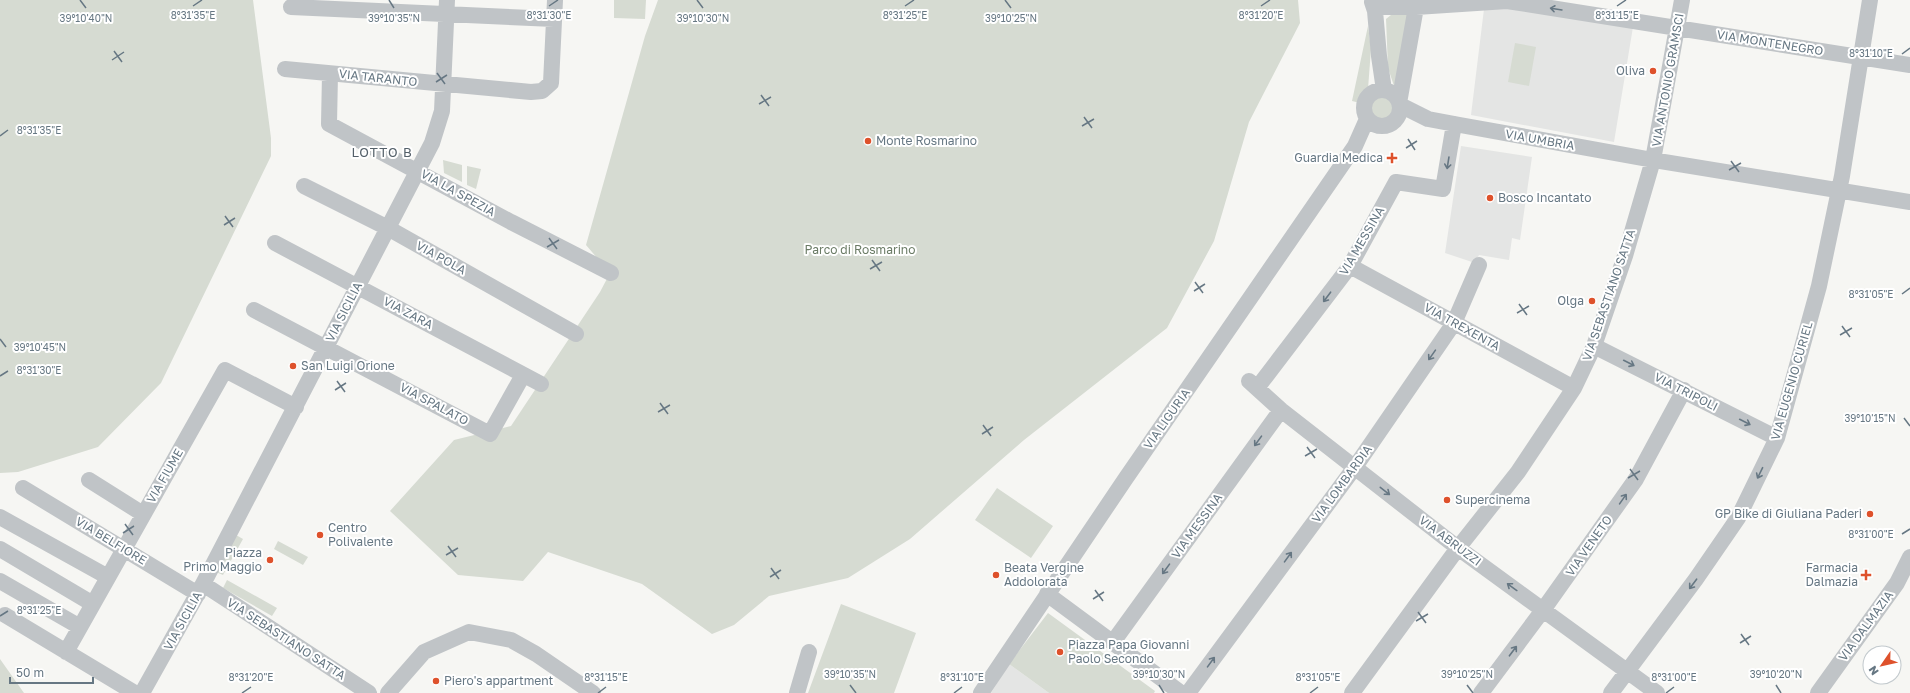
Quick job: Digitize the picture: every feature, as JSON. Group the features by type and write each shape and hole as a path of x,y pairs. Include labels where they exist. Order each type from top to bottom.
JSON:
{"street":[{"path":"291,7 446,8 554,19 555,0"},
{"name":"VIA MONTENEGRO","path":"1374,6 1416,7 1507,0 1588,7 1677,29 1910,65"},
{"name":"VIA ANTONIO GRAMSCI","path":"1653,160 1682,0"},
{"name":"VIA EUGENIO CURIEL","path":"1611,693 1696,579 1738,518 1777,438 1819,286 1838,190 1870,0"},
{"path":"1374,6 1379,56 1378,92 1364,106 1379,123 1398,117 1416,7"},
{"name":"VIA SICILIA","path":"142,693 201,589 432,143 442,111 446,8"},
{"name":"VIA TARANTO","path":"285,69 444,85 531,92 542,91 551,83 554,19"},
{"name":"VIA LA SPEZIA","path":"330,74 329,124 511,222 612,273"},
{"path":"1378,92 1396,96 1400,104"},
{"name":"VIA UMBRIA","path":"1400,104 1428,119"},
{"name":"VIA UMBRIA","path":"1379,123 1428,119 1653,160 1910,202"},
{"name":"VIA LIGURIA","path":"981,693 1047,594 1355,146 1379,123"},
{"name":"VIA MESSINA","path":"1253,384 1350,266 1396,182 1443,189 1454,124"},
{"name":"VIA SEBASTIANO SATTA","path":"1352,693 1458,548 1518,472 1574,388 1594,346 1625,256 1653,160"},
{"name":"VIA POLA","path":"304,186 388,229 576,334"},
{"name":"VIA ZARA","path":"275,244 358,286 523,376 541,384"},
{"name":"VIA LOMBARDIA","path":"1188,693 1355,467 1454,323 1479,265"},
{"name":"VIA TREXENTA","path":"1350,266 1574,388"},
{"name":"VIA SPALATO","path":"254,310 490,434 523,376"},
{"name":"VIA TRIPOLI","path":"1594,346 1777,438"},
{"name":"VIA FIUME","path":"66,652 225,370 296,407"},
{"name":"VIA ABRUZZI","path":"1253,384 1281,410 1458,548 1657,693"},
{"name":"VIA VENETO","path":"1482,693 1636,479 1684,390"},
{"name":"VIA MESSINA","path":"1113,642 1281,410"},
{"path":"89,480 144,514"},
{"name":"VIA BELFIORE","path":"23,488 124,549 201,589"},
{"path":"0,517 108,577"},
{"path":"0,549 93,604"},
{"name":"VIA DALMAZIA","path":"1818,693 1897,583 1910,557"},
{"path":"0,581 80,627"},
{"name":"VIA SEBASTIANO SATTA","path":"201,589 369,693"},
{"path":"1047,594 1181,693"},
{"path":"5,615 135,693"},
{"path":"388,693 424,652 469,632 511,640 536,654 593,693"},
{"path":"797,693 808,652"}],"shaded area":[{"path":"1508,7 1633,27 1614,142 1471,115 1484,9"},
{"name":"Bosco Incantato","path":"1461,146 1532,157 1520,240 1512,238 1509,260 1479,255 1475,263 1445,253"},
{"path":"1009,664 1049,693 991,693"}],"green space":[{"path":"0,0 253,0 271,138 271,156 161,383 98,447 18,472 0,473"},
{"path":"614,0 646,0 645,19 614,18"},
{"name":"Parco di Rosmarino","path":"658,0 1298,0 1300,23 1249,122 1214,241 1167,328 1024,440 910,539 848,578 769,596 734,625 712,634 642,584 548,552 523,581 458,575 390,511 454,440 511,426 600,292 610,273 586,245 645,36"},
{"path":"1415,11 1394,86 1388,68 1386,19 1391,15"},
{"path":"1368,26 1371,49 1368,89 1360,103 1352,101"},
{"path":"1515,43 1536,47 1529,86 1508,82"},
{"path":"1382,95 1391,99 1395,108 1391,117 1382,121 1373,117 1369,108 1373,99"},
{"path":"443,160 462,165 462,182 444,173"},
{"path":"467,166 481,169 476,189 467,185"},
{"path":"997,488 1053,526 1031,558 975,520"},
{"path":"236,535 243,539 223,575 216,572"},
{"path":"278,541 308,557 303,565 274,549"},
{"path":"227,580 277,608 272,616 223,588"},
{"path":"841,604 916,633 894,693 808,693"},
{"name":"Piazza Papa Giovanni Paolo Secondo","path":"1048,613 1155,691 1154,693 1049,693 1009,664"},
{"path":"0,659 24,693 0,693"}],"place":[{"name":"Oliva","path":"1653,71"},
{"name":"Monte Rosmarino","path":"868,141"},
{"name":"Guardia Medica","path":"1392,158"},
{"name":"Bosco Incantato","path":"1490,198"},
{"name":"Olga","path":"1592,301"},
{"name":"San Luigi Orione","path":"293,366"},
{"name":"Supercinema","path":"1447,500"},
{"name":"GP Bike di Giuliana Paderi","path":"1870,514"},
{"name":"Centro Polivalente","path":"320,535"},
{"name":"Piazza Primo Maggio","path":"270,560"},
{"name":"Beata Vergine Addolorata","path":"996,575"},
{"name":"Farmacia Dalmazia","path":"1866,575"},
{"name":"Piazza Papa Giovanni Paolo Secondo","path":"1060,652"},
{"name":"Piero's appartment","path":"436,681"}],"district":[{"name":"LOTTO B","path":"382,152"}]}
